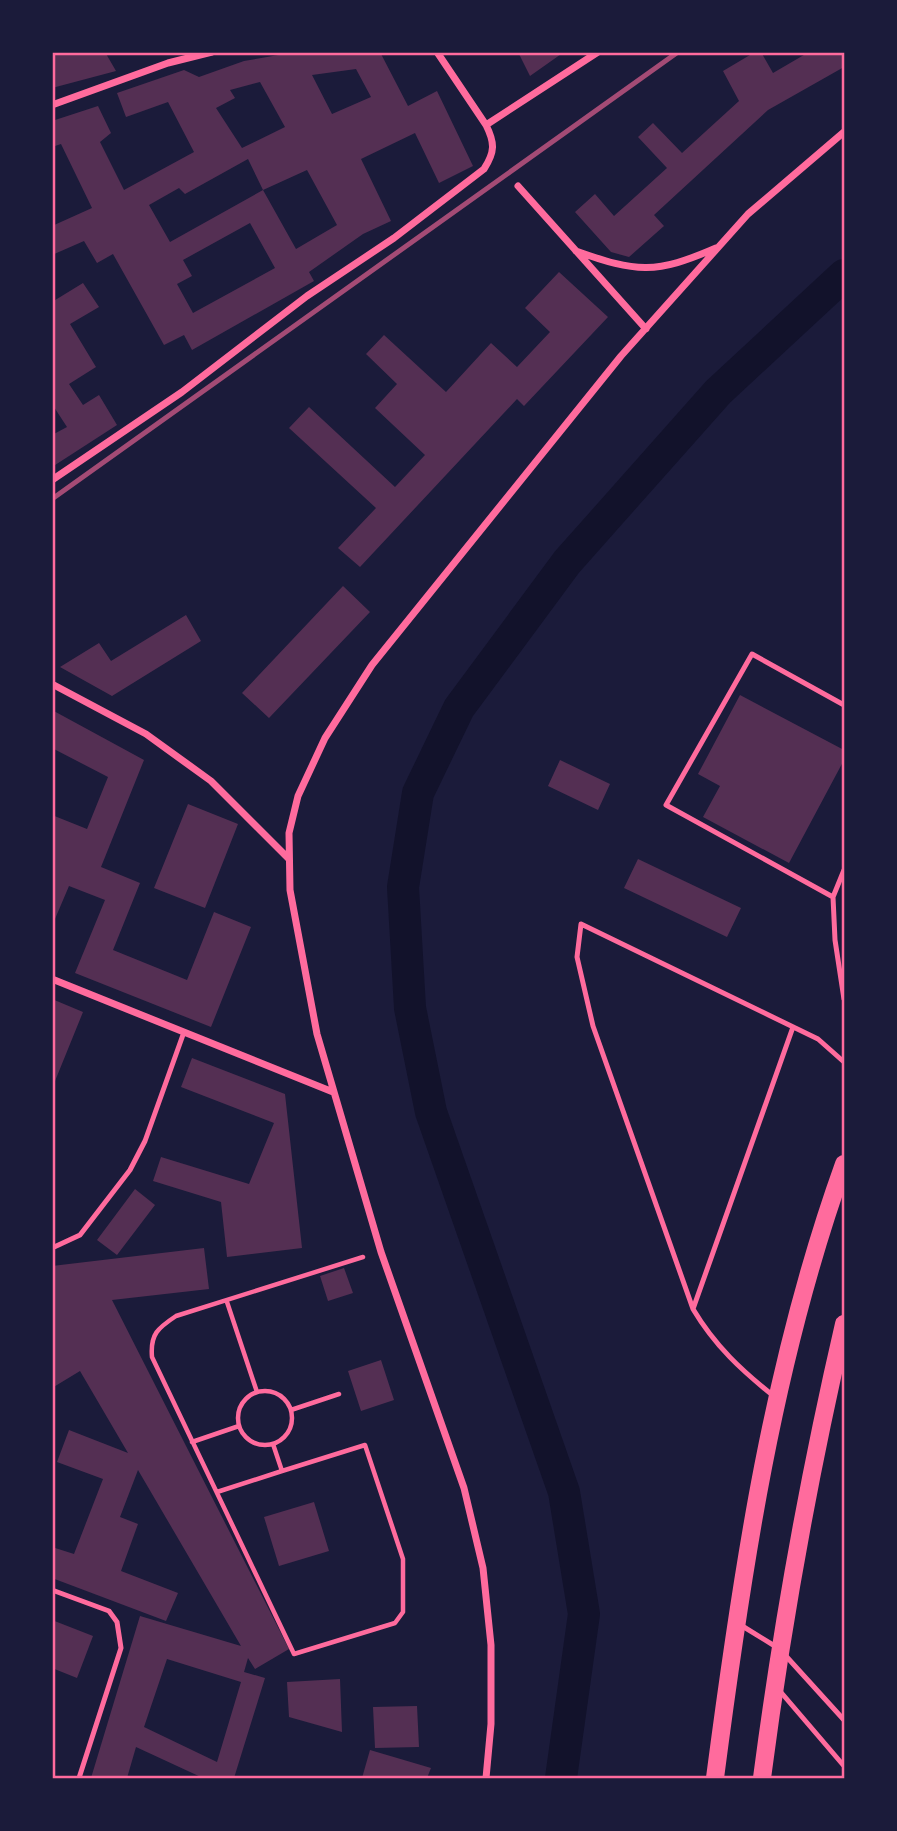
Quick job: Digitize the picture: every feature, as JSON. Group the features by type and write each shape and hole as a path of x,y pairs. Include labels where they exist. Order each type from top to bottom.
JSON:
{"main road":[{"path":"715,1779 736,1622 778,1399 802,1299 845,1164"},
{"path":"762,1779 779,1649 814,1457 845,1324"}],"street":[{"path":"52,105 168,63 212,52"},
{"path":"52,480 182,393 307,296 394,238 484,169 492,157 495,143 437,52"},
{"path":"486,125 598,52"},
{"path":"486,1779 491,1724 491,1645 483,1567 464,1488 381,1252 317,1034 290,890 289,833 298,796 325,738 372,665 646,329 748,214 845,132"},
{"path":"518,186 646,329"},
{"path":"576,251 621,267 653,268 684,261 720,246"},
{"path":"52,684 146,734 211,781 290,859"},
{"path":"52,979 333,1092"}],"lane":[{"path":"833,897 666,805 752,654 845,705"},
{"path":"845,870 833,897 835,940 845,999"},
{"path":"778,1399 742,1371 711,1339 693,1309 593,1026 577,957 581,924 818,1040 845,1062"},
{"path":"693,1309 793,1027"},
{"path":"52,1248 65,1245 80,1235 130,1170 145,1141 184,1032"},
{"path":"52,1590 109,1611 120,1633 121,1648 79,1779"},
{"path":"736,1622 779,1649 845,1720"},
{"path":"774,1685 845,1766"}],"path":[{"path":"217,1492 365,1445 403,1559 403,1612 395,1623 294,1654 152,1357 150,1341 156,1330 176,1317 381,1252"},
{"path":"227,1302 257,1392"},
{"path":"257,1392 277,1394 291,1410 289,1431 273,1444 252,1443 239,1426 240,1406 257,1392"},
{"path":"291,1410 339,1394"},
{"path":"192,1442 239,1426"},
{"path":"273,1444 282,1471"}],"building":[{"path":"60,52 105,52 116,71 52,88 52,55"},
{"path":"296,52 380,52 408,106 437,91 473,166 439,183 415,133 361,159 391,221 363,234 309,272 314,281 192,350 184,335 164,345 113,254 97,263 84,241 52,255 52,226 92,208 61,144 52,147 52,121 98,106 111,133 100,142 124,190 194,152 168,102 126,117 117,93 184,70 199,77 244,61","holes":["356,69 371,97 332,114 312,75","260,82 285,127 242,148 216,108 235,98 230,90","248,159 263,190 170,242 149,205 179,188 185,194","307,170 337,225 296,249 263,190","250,223 275,268 193,313 177,284 192,276 183,260"]},
{"path":"518,52 564,52 530,76"},
{"path":"755,52 761,52 773,73 809,52 844,52 844,67 768,110 654,215 664,226 629,257 611,252 575,212 595,194 614,216 667,168 638,137 653,123 682,153 739,101 723,71"},
{"path":"559,272 608,317 524,406 517,399 360,567 338,548 376,508 289,428 309,407 395,487 425,455 375,408 397,384 366,354 384,335 446,392 491,343 517,367 550,332 525,308"},
{"path":"83,283 99,307 70,324 96,367 69,384 83,405 99,395 117,425 52,467 52,435 67,427 52,404 52,302"},
{"path":"343,586 370,612 269,718 242,693"},
{"path":"186,615 201,641 112,696 60,667 99,643 111,661"},
{"path":"740,695 844,750 844,760 789,863 703,817 720,786 698,774"},
{"path":"52,710 144,760 101,867 140,883 113,950 187,980 214,912 251,927 211,1027 75,973 105,900 69,886 52,926 52,815 87,829 108,777 52,748"},
{"path":"560,760 610,784 598,810 548,786"},
{"path":"188,804 238,824 205,908 154,888"},
{"path":"638,859 741,908 727,937 624,888"},
{"path":"52,999 83,1012 53,1086 52,1086"},
{"path":"192,1058 285,1094 302,1248 227,1257 221,1202 153,1181 161,1157 249,1184 274,1123 181,1087"},
{"path":"135,1189 155,1205 117,1255 97,1240"},
{"path":"204,1248 209,1289 112,1300 289,1649 255,1669 248,1658 244,1672 265,1678 234,1778 203,1778 136,1747 127,1778 91,1778 140,1616 241,1646 138,1470 120,1517 138,1524 121,1571 178,1593 166,1621 52,1578 52,1547 74,1554 103,1479 57,1462 69,1430 128,1453 80,1371 52,1388 52,1266","holes":["167,1659 241,1682 217,1762 144,1727"]},
{"path":"344,1268 353,1293 328,1301 320,1276"},
{"path":"381,1360 394,1400 361,1411 348,1371"},
{"path":"314,1502 329,1551 279,1566 264,1517"},
{"path":"52,1620 93,1636 77,1678 52,1668"},
{"path":"340,1679 342,1732 289,1717 287,1682"},
{"path":"417,1706 419,1747 375,1748 373,1707"},
{"path":"370,1750 431,1768 427,1778 362,1778"}],"waterway":[{"path":"561,1778 584,1614 564,1492 431,1112 410,1008 403,887 418,793 459,708 567,562 718,392 844,275"}],"railway":[{"path":"52,499 678,52"}]}
